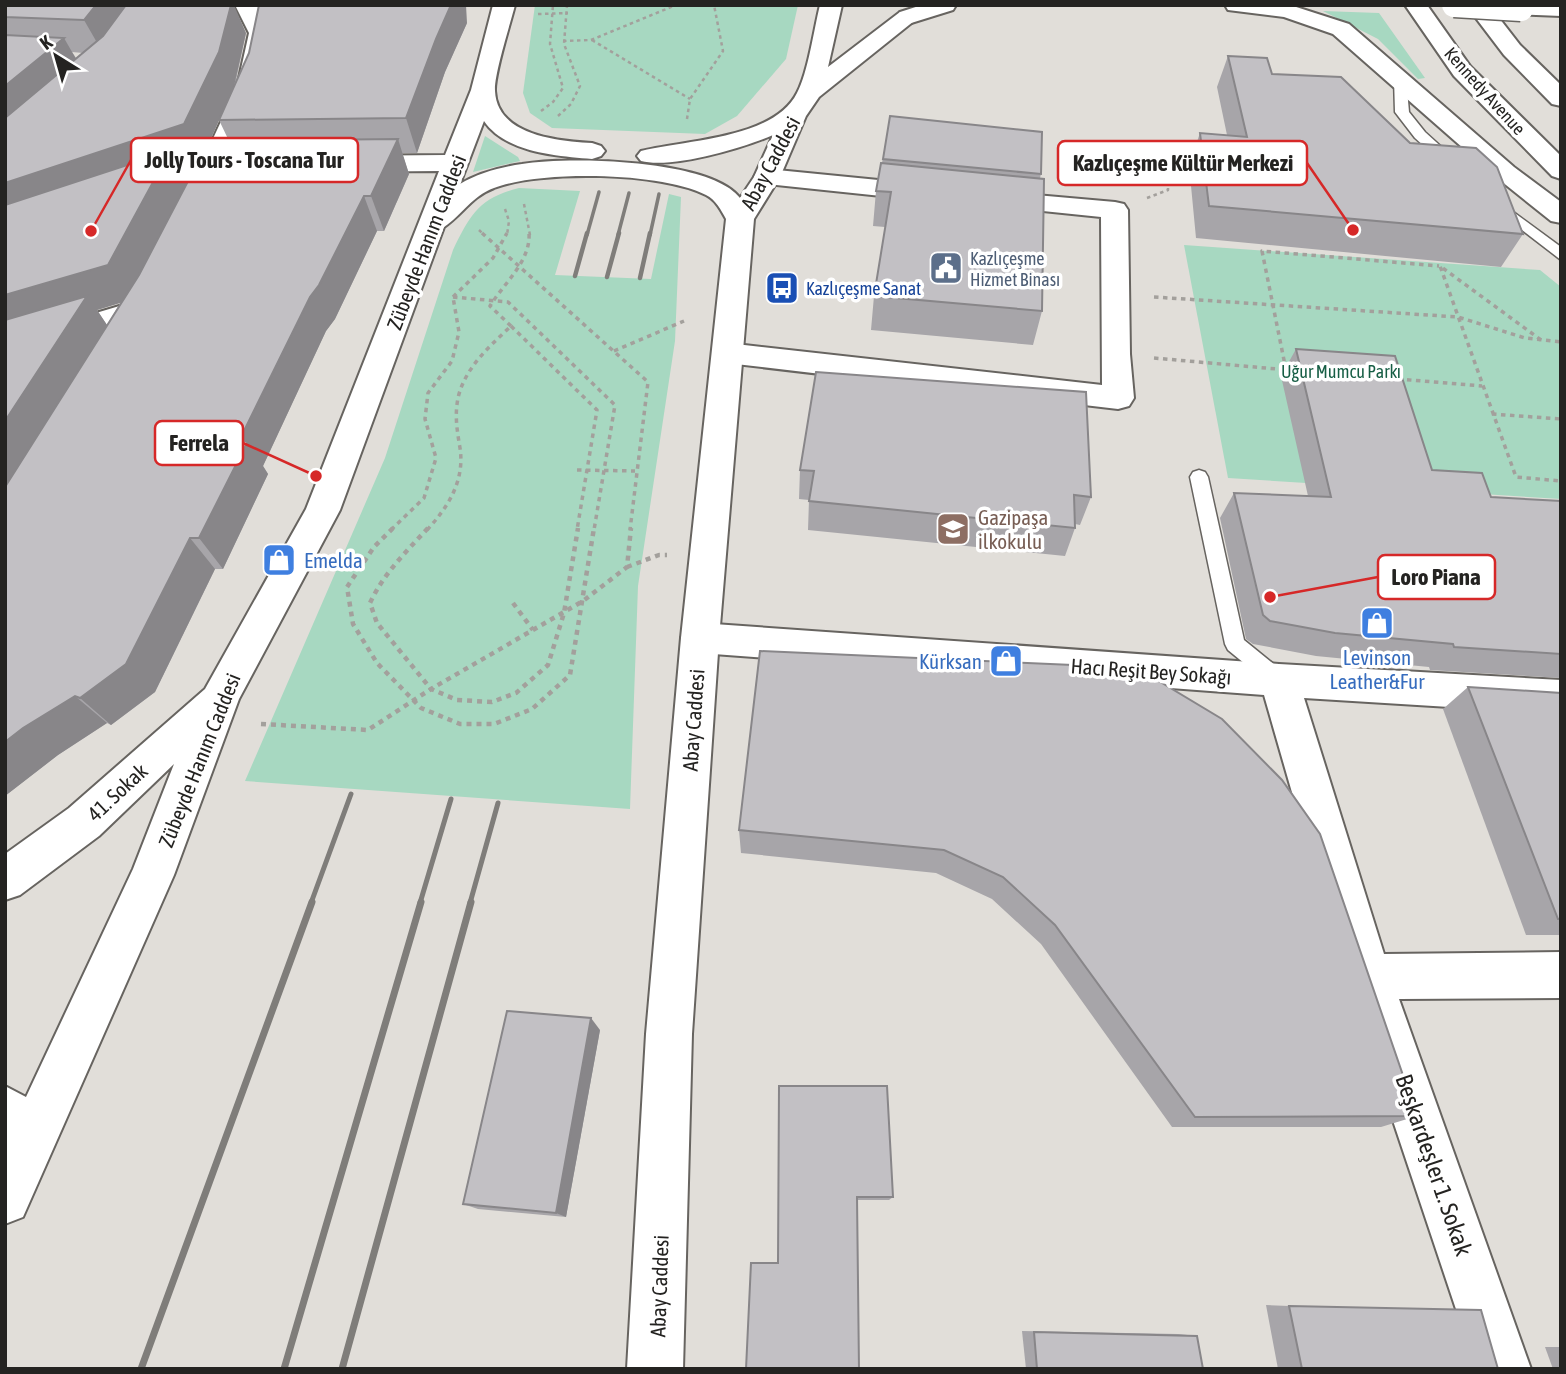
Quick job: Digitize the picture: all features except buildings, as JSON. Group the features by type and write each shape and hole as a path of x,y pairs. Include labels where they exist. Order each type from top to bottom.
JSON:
{"main road":[{"path":"191,213 249,87 260,33 246,5"},
{"name":"Zübeyde Hanım Caddesi","path":"5,1199 18,1125 152,875 221,695 323,510 457,163 483,90 504,5"},
{"name":"Abay Caddesi","path":"810,92 831,5"},
{"name":"Abay Caddesi","path":"655,1369 669,1034 700,638 740,219 748,174 810,92 887,5"},
{"path":"810,92 917,11 945,5"},
{"path":"1236,5 1287,11 1341,29 1504,172 1561,215"},
{"name":"Kennedy Avenue","path":"1416,5 1462,71 1561,171"},
{"path":"1454,5 1561,9"},
{"path":"1477,5 1512,50 1561,99"},
{"path":"1512,7 1512,50"},
{"path":"483,90 484,102 490,115 502,127 528,141 552,146 650,156 748,174 1115,210 1115,354 1118,398 727,353"},
{"path":"650,156 720,147 762,133 794,116"},
{"path":"309,164 457,163"},
{"path":"110,201 215,165 268,164"},
{"path":"434,225 459,197 475,186 525,171 569,170 641,173 704,183 719,191 740,219"},
{"path":"5,350 149,296 122,343"},
{"name":"Hacı Reşit Bey Sokağı","path":"700,638 1279,680 1561,697"},
{"name":"Beşkardeşler 1. Sokak","path":"1279,680 1368,976 1504,1369"},
{"name":"41. Sokak","path":"5,880 84,822 221,695"},
{"path":"1368,976 1561,975"}],"lane":[{"path":"1400,78 1402,112 1420,135 1460,171"},
{"path":"1489,198 1561,255"},
{"path":"1199,477 1235,643 1279,680"}],"path":[{"path":"529,120 551,104 561,92 564,83 550,49 553,5"},
{"path":"502,127 529,120 551,120 560,115 574,100 580,88 580,76 564,49 567,5"},
{"path":"564,41 591,40 676,5"},
{"path":"686,127 690,99 723,51 714,5"},
{"path":"591,40 690,99"},
{"path":"1115,210 1168,190 1168,140"},
{"path":"511,326 483,353 465,378 456,410 464,459 453,496 430,529 376,586 370,603 377,623 431,689 457,700 492,702 516,693 548,665 564,613 597,410 511,326 490,306 502,286 531,250 531,230 516,185 525,171"},
{"path":"453,297 492,261 508,233 508,215 502,204"},
{"path":"261,724 368,730 431,689 564,613 627,567 648,382 474,226 434,225"},
{"path":"1286,370 1262,251 1440,266 1543,341"},
{"path":"1440,266 1517,477 1561,481"},
{"path":"1115,294 1458,317 1525,338 1561,342"},
{"path":"453,297 508,302 615,405 570,675 532,709 494,724 460,724 421,708 377,663 353,624 347,587 374,547 424,498 436,458 425,419 428,393 452,361 459,332 453,297"},
{"path":"614,352 684,321"},
{"path":"1115,354 1300,371"},
{"path":"1391,379 1482,386"},
{"path":"1492,414 1561,419"},
{"path":"577,470 636,471"},
{"path":"513,603 533,630"}],"green space":[{"path":"535,5 798,5 786,59 737,116 705,134 552,128 530,113 523,93"},
{"path":"1323,11 1379,13 1425,78 1418,79 1378,39"},
{"path":"485,136 518,157 520,161 473,172"},
{"path":"519,188 580,191 555,275 651,279 669,194 681,197 675,341 638,586 630,809 245,781 385,458 453,250 477,210 494,197"},
{"name":"Uğur Mumcu Parkı","path":"1184,245 1540,270 1561,287 1561,499 1228,478"}],"railway":[{"path":"587,235 599,192"},
{"path":"618,235 629,193"},
{"path":"650,235 659,194"},
{"path":"575,276 587,233"},
{"path":"607,277 619,233"},
{"path":"640,278 650,233"},
{"path":"311,903 351,794"},
{"path":"420,903 451,799"},
{"path":"470,903 498,803"},
{"path":"141,1369 312,902"},
{"path":"284,1369 421,902"},
{"path":"342,1369 471,902"}],"place":[{"name":"Kazlıçeşme Kültür Merkezi","path":"1353,230"},
{"name":"Jolly Tours - Toscana Tur","path":"91,231"},
{"name":"Kazlıçeşme Hizmet Binası","path":"946,268"},
{"name":"Kazlıçeşme Sanat","path":"782,288"},
{"name":"Ferrela","path":"316,476"},
{"name":"Gazipaşa ilkokulu","path":"953,529"},
{"name":"Emelda","path":"279,560"},
{"name":"Loro Piana","path":"1270,597"},
{"name":"Levinson Leather&Fur","path":"1377,623"},
{"name":"Kürksan","path":"1006,661"}]}
